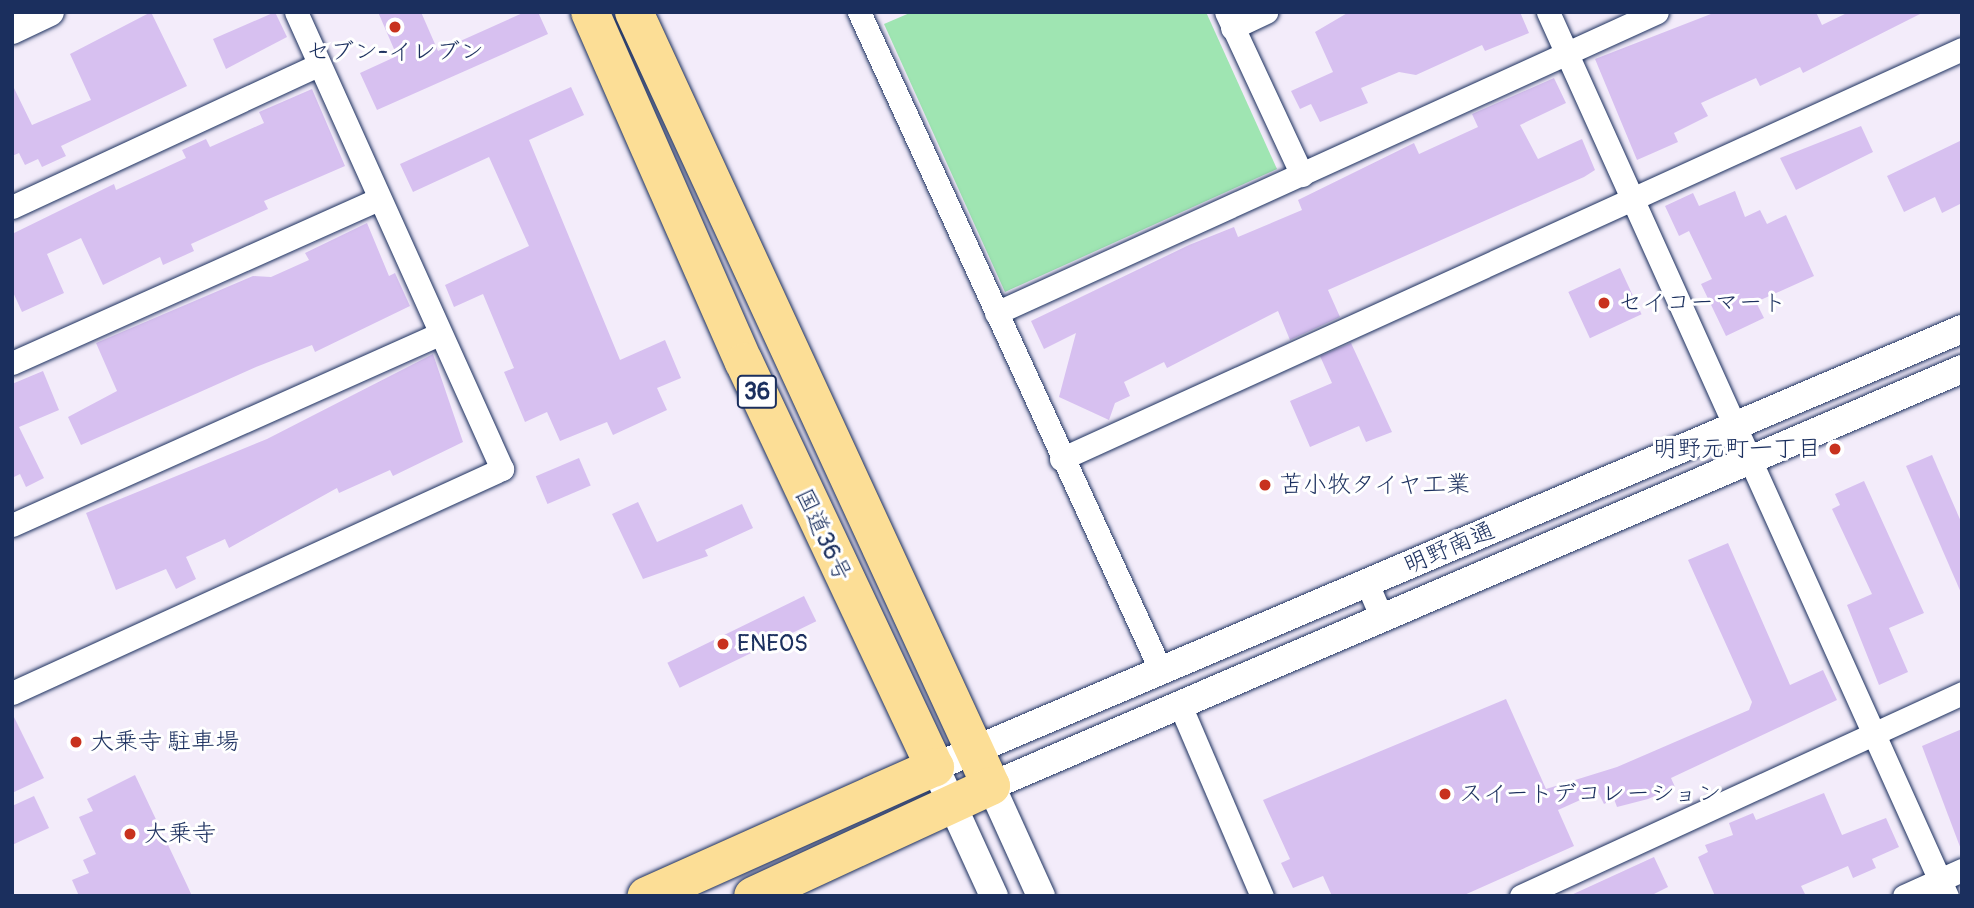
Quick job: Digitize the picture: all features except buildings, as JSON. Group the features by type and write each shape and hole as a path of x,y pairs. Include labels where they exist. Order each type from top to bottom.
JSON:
{"highway":[{"name":"国道36号","path":"590,12 761,399 935,767"},
{"name":"国道36号","path":"634,12 991,786"},
{"path":"648,896 935,767"},
{"path":"753,896 991,786"}],"street":[{"path":"12,30 50,12"},
{"path":"12,693 502,469 296,12"},
{"path":"1267,12 1229,20 1302,175"},
{"path":"1548,12 1738,426 1944,888"},
{"path":"996,313 1657,12"},
{"path":"867,15 996,313 1161,671"},
{"path":"1061,458 1962,49"},
{"path":"12,206 318,65"},
{"path":"12,363 378,199"},
{"name":"明野南通","path":"935,767 1962,329"},
{"path":"12,525 439,334"},
{"name":"明野南通","path":"991,786 1962,369"},
{"path":"1367,583 1382,619"},
{"path":"1521,896 1962,693"},
{"path":"1181,705 1262,896"},
{"path":"935,767 994,896"},
{"path":"991,786 1041,896"},
{"path":"1904,896 1944,888 1962,870"}],"green space":[{"path":"912,12 1206,12 1277,169 1005,292 884,24"}],"place":[{"name":"セブン-イレブン","path":"395,27"},
{"name":"セイコーマート","path":"1604,303"},
{"name":"明野元町一丁目","path":"1835,449"},
{"name":"苫小牧タイヤ工業","path":"1265,485"},
{"name":"ENEOS","path":"723,644"},
{"name":"大乗寺 駐車場","path":"76,742"},
{"name":"スイートデコレーション","path":"1445,794"},
{"name":"大乗寺","path":"130,834"}]}
